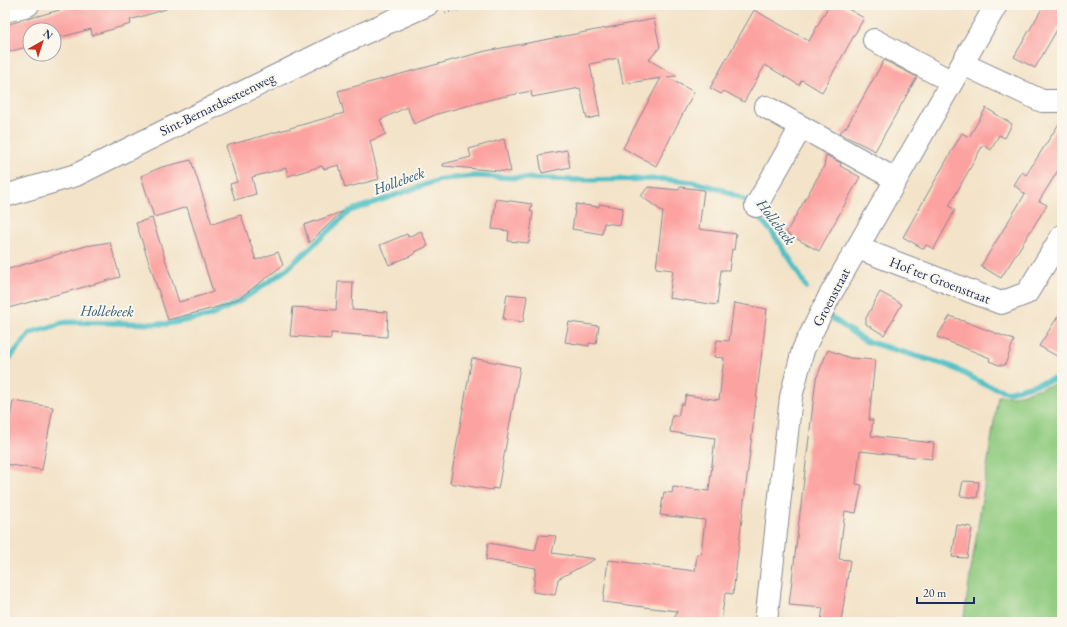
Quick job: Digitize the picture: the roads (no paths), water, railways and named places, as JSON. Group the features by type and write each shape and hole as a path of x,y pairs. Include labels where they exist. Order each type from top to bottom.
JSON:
{"street":[{"path":"5,11 28,5"},
{"name":"Sint-Bernardsesteenweg","path":"5,195 76,175 340,44 427,5"},
{"name":"Groenstraat","path":"766,622 791,397 803,350 829,297 858,248 895,179 996,5"},
{"path":"874,40 957,73 1042,101 1062,101"},
{"path":"766,107 895,179"},
{"path":"756,206 801,127"},
{"name":"Hof ter Groenstraat","path":"858,248 1001,303 1027,293 1062,236"}],"waterway":[{"name":"Hollebeek","path":"5,364 30,333 67,322 167,324 210,316 242,300 287,269 350,211 442,179 475,176 573,180 661,179 692,182 720,189 744,200 772,232 794,265 806,287"},
{"name":"Hollebeek","path":"832,318 865,341 950,366 984,384 1008,392 1062,377"}]}
